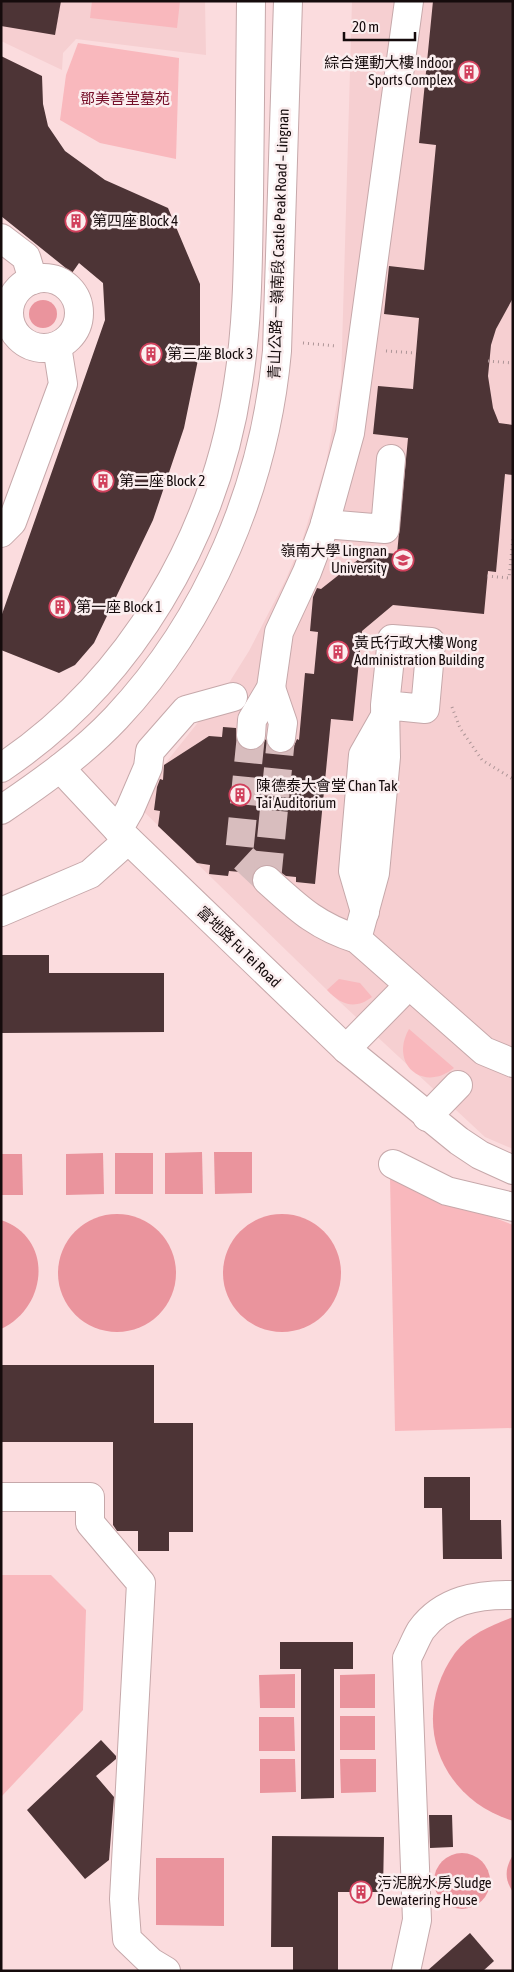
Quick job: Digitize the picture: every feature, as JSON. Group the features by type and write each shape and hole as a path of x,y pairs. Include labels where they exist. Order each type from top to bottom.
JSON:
{"main road":[{"name":"青山公路－嶺南段 Castle Peak Road – Lingnan","path":"1,768 54,729 114,667 164,595 204,512 219,470 238,384 248,290 251,1"},
{"name":"青山公路－嶺南段 Castle Peak Road – Lingnan","path":"1,810 60,768 114,720 137,695 184,628 233,533 256,467 273,392 277,351 288,1"},
{"path":"251,735 252,720 271,688 279,632 307,572 325,524 338,480 358,386 409,1"},
{"path":"1,238 26,257 33,280"},
{"path":"45,278 57,280 71,291 79,307 79,319 75,331 68,340 57,346 46,349 25,343 11,326 10,303 15,293 33,280 45,278"},
{"path":"1,533 12,522 63,384 57,346"},
{"path":"325,524 385,530 390,459"},
{"path":"271,688 283,723 281,738"},
{"path":"1,912 90,874 123,835 130,809 148,767 150,751 186,710 233,697"},
{"path":"385,710 363,755 353,871 361,926 409,985 484,1051 513,1063"},
{"name":"富地路 Fu Tei Road","path":"60,768 123,835 346,1049 427,1117 480,1155 513,1170"},
{"path":"268,880 310,918 340,934 361,926"},
{"path":"346,1049 409,985"},
{"path":"427,1117 458,1085"},
{"path":"393,1164 437,1187 513,1207"},
{"path":"1,1497 90,1497 90,1523 142,1583 124,1899 127,1939 151,1962 166,1971"},
{"path":"406,1971 417,1920 407,1658 422,1630 442,1610 466,1598 513,1595"}],"path":[{"path":"488,360 513,363"},
{"path":"487,576 509,578 513,538"},
{"path":"450,703 460,728 482,760 513,779"}],"shaded area":[{"path":"1,1 205,1 206,55 76,39 63,53 62,70 1,41"},
{"name":"嶺南大學 Lingnan University","path":"352,1 513,1 513,1149 485,1137 327,990 138,806 164,765 227,686 249,651 286,579 302,541 326,463 341,383"},
{"path":"43,300 53,304 57,314 53,324 43,328 33,324 29,314 33,304"},
{"path":"202,1152 203,1194 165,1194 165,1153"},
{"path":"214,1152 252,1152 252,1193 215,1194"},
{"path":"103,1153 104,1194 66,1195 66,1154"},
{"path":"115,1153 153,1153 153,1194 115,1194"},
{"path":"1,1154 22,1154 23,1195 1,1195"},
{"path":"117,1214 139,1219 159,1231 171,1251 176,1273 171,1295 159,1315 139,1327 117,1332 95,1327 75,1315 63,1295 58,1273 63,1251 75,1231 95,1219"},
{"path":"282,1214 293,1215 315,1224 331,1240 340,1262 340,1284 331,1306 315,1322 293,1331 282,1332 271,1331 249,1322 233,1306 224,1284 223,1273 224,1262 233,1240 249,1224 271,1215"},
{"path":"1,1220 18,1229 30,1242 37,1257 39,1273 36,1290 28,1305 17,1319 1,1329"},
{"path":"513,1617 513,1821 487,1810 466,1794 450,1775 439,1752 433,1728 434,1703 441,1678 455,1653 474,1635"},
{"path":"295,1674 295,1708 260,1708 259,1675"},
{"path":"375,1674 375,1708 340,1708 340,1675"},
{"path":"340,1716 375,1716 375,1750 340,1750"},
{"path":"259,1717 294,1717 295,1751 259,1751"},
{"path":"260,1759 295,1759 296,1792 260,1793"},
{"path":"340,1759 376,1759 376,1792 341,1793"},
{"path":"456,1853 468,1853 478,1857 486,1865 490,1881 486,1897 478,1905 468,1909 456,1909 446,1905 438,1897 434,1887 434,1875 438,1865 446,1857"},
{"path":"513,1855 513,1892 508,1883 507,1874 508,1864"},
{"path":"156,1858 224,1858 224,1926 156,1925"}],"green space":[{"path":"92,1 180,1 177,28 90,18"},
{"name":"鄧美善堂墓苑","path":"78,43 179,58 176,159 100,143 60,120 66,75"},
{"path":"339,979 360,983 372,997 360,1004 343,1002 327,990"},
{"path":"409,1029 454,1068 442,1075 431,1077 421,1076 412,1071 406,1063 403,1053 404,1042"},
{"path":"390,1177 513,1225 513,1428 395,1431"},
{"path":"1,1575 51,1575 86,1610 83,1710 1,1797"}],"building":[{"path":"1,1 61,1 55,35 1,26"},
{"path":"433,1 513,1 513,298 496,329 491,345 488,376 493,408 499,423 513,425 513,475 505,474 496,572 488,571 484,614 393,605 362,631 353,721 331,719 315,884 296,882 296,877 286,876 270,865 262,865 253,873 229,871 228,876 209,874 210,865 197,863 158,826 160,811 154,810 157,787 160,779 163,780 164,765 209,736 222,737 223,727 236,728 237,742 243,748 249,750 258,749 266,739 271,750 278,753 286,753 293,748 297,739 299,740 305,673 314,674 318,632 310,631 313,597 317,588 321,589 359,559 360,550 397,554 408,438 373,434 378,386 413,389 419,318 384,314 389,266 424,270 436,145 419,143"},
{"path":"1,56 42,76 43,104 48,126 65,151 105,180 168,208 200,284 200,350 184,428 153,520 94,643 75,665 59,673 1,650 1,617 105,320 103,283 79,263 72,273 1,216"},
{"path":"1,955 49,955 49,973 164,973 164,1032 1,1033"},
{"path":"1,1365 154,1365 154,1423 193,1423 193,1532 169,1532 169,1551 138,1551 138,1531 117,1531 113,1525 113,1442 1,1442"},
{"path":"424,1477 470,1477 470,1520 501,1520 502,1559 443,1559 442,1508 424,1508"},
{"path":"280,1642 353,1642 353,1669 334,1669 334,1798 301,1799 301,1669 280,1669"},
{"path":"101,1740 116,1756 116,1759 96,1776 114,1797 109,1860 85,1879 27,1810"},
{"path":"429,1815 452,1815 453,1847 430,1848"},
{"name":"污泥脫水房 Sludge Dewatering House","path":"272,1836 384,1837 383,1892 338,1892 338,1971 293,1971 293,1947 271,1947"},
{"path":"470,1933 494,1961 483,1971 427,1971"}],"tunnel":[{"path":"251,735 239,854 267,880"},
{"path":"267,880 281,738"}],"place":[{"name":"綜合運動大樓 Indoor Sports Complex","path":"469,72"},
{"name":"第四座 Block 4","path":"76,221"},
{"name":"第三座 Block 3","path":"151,354"},
{"name":"第二座 Block 2","path":"103,481"},
{"name":"嶺南大學 Lingnan University","path":"403,560"},
{"name":"第一座 Block 1","path":"60,607"},
{"name":"黃氏行政大樓 Wong Administration Building","path":"338,652"},
{"name":"陳德泰大會堂 Chan Tak Tai Auditorium","path":"240,795"},
{"name":"污泥脫水房 Sludge Dewatering House","path":"361,1892"}]}
